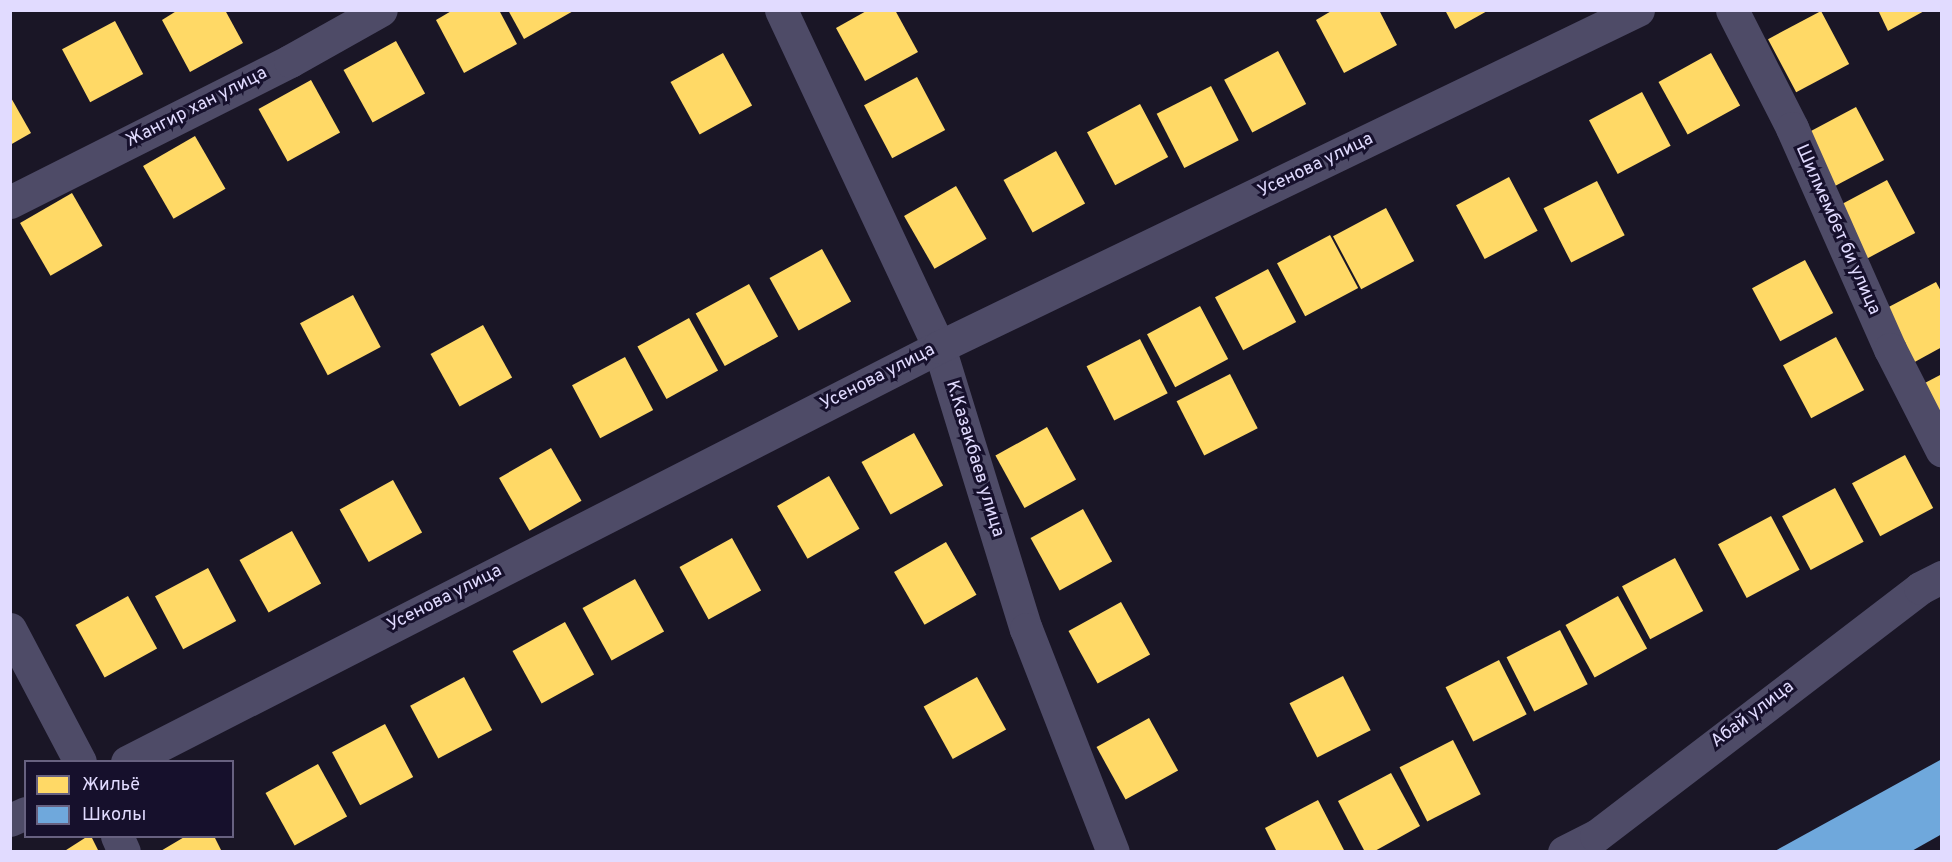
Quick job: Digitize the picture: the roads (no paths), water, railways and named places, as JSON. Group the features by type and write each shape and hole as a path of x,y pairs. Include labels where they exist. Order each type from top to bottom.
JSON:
{"street":[{"name":"Жангир хан улица","path":"10,202 290,61 381,10"},
{"name":"К.Казакбаев улица","path":"781,10 939,347 1026,629 1113,852"},
{"name":"Усенова улица","path":"131,760 939,347 1638,10"},
{"name":"Шилмембет би улица","path":"1732,10 1792,128 1890,349 1941,451"},
{"name":"Абай улица","path":"1564,852 1596,836 1920,588 1941,577"},
{"path":"10,629 79,760"},
{"path":"10,820 24,814"},
{"path":"117,838 124,852"}]}
